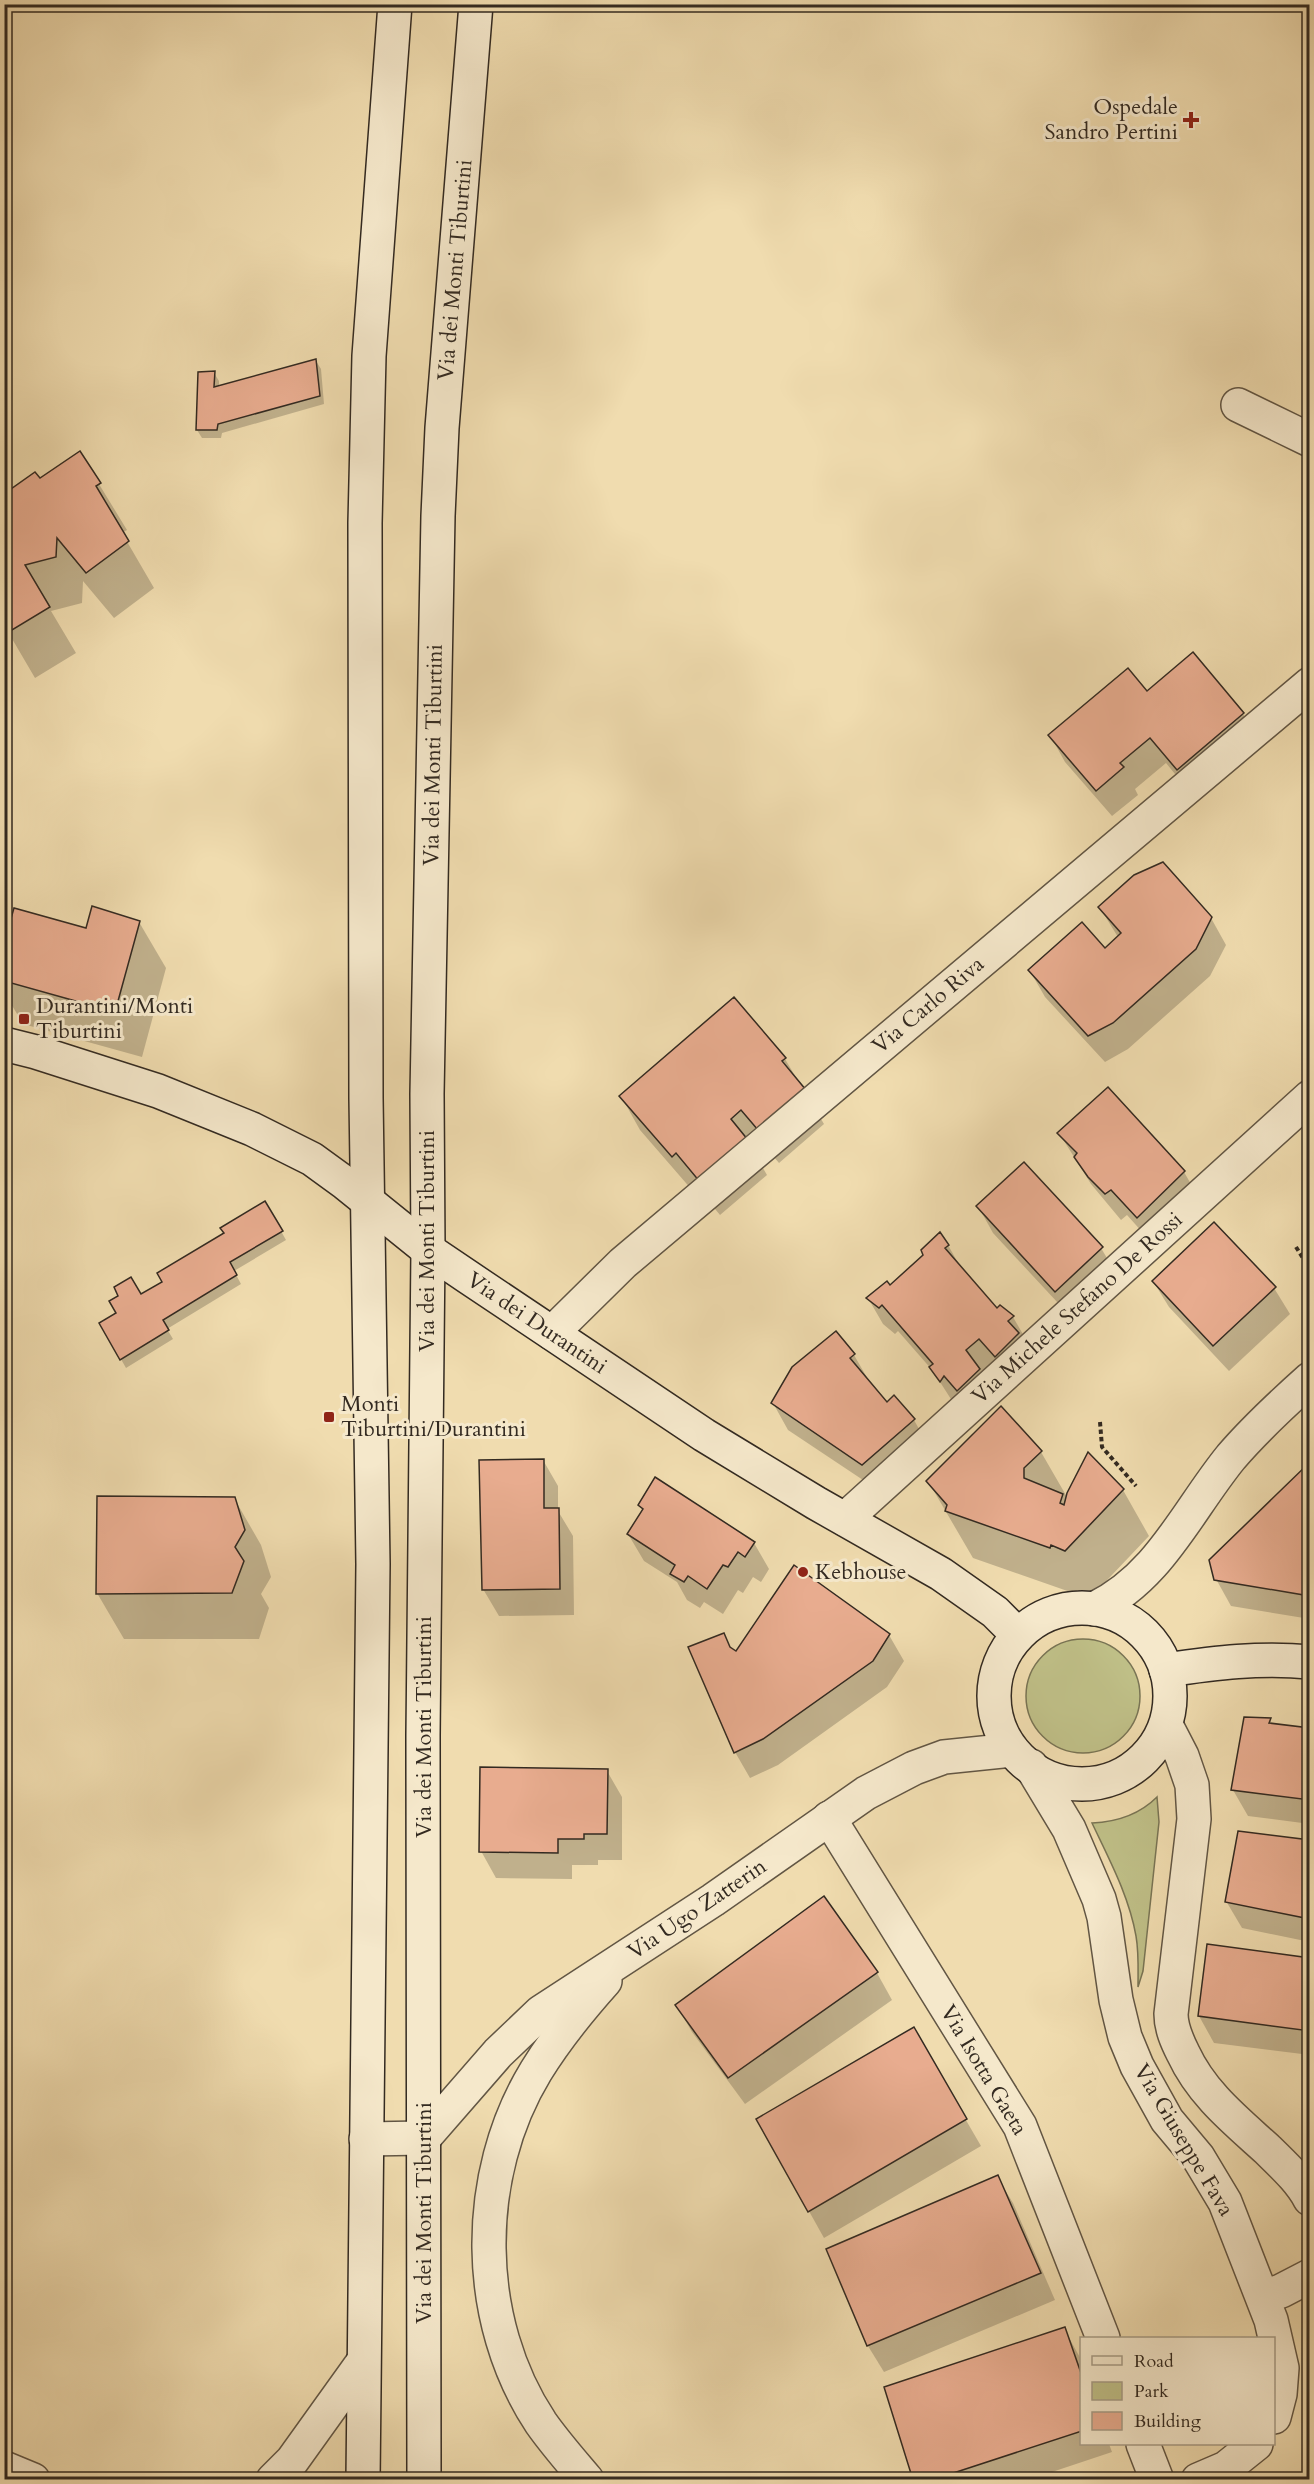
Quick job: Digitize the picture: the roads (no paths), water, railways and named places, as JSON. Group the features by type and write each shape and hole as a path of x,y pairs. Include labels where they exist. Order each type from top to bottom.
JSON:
{"street":[{"path":"363,2480 373,1564 368,1203 366,457 369,356 395,4"},
{"name":"Via dei Monti Tiburtini","path":"424,2480 423,1736 428,1250 427,1094 438,516 442,428 476,4"},
{"path":"1238,405 1310,440"},
{"name":"Via Carlo Riva","path":"552,1332 623,1263 1310,684"},
{"name":"Via dei Durantini","path":"4,1044 158,1091 252,1129 323,1165 428,1250 704,1434 844,1520 941,1574 995,1612 1016,1633"},
{"name":"Via Michele Stefano De Rossi","path":"844,1520 1310,1097"},
{"path":"1094,1609 1111,1600 1141,1577 1156,1561 1230,1458 1264,1421 1310,1379"},
{"path":"1094,1609 1117,1616 1133,1625 1151,1644 1166,1670 1171,1698 1167,1727 1147,1759 1110,1779 1077,1783 1056,1778 1022,1758 997,1717 994,1688 1000,1658 1016,1633 1036,1621 1064,1610 1094,1609"},
{"path":"1166,1670 1229,1660 1277,1659 1310,1662"},
{"path":"1167,1727 1182,1756 1192,1785 1194,1819 1171,2014 1172,2029 1200,2084 1222,2109 1281,2163 1298,2181 1310,2199"},
{"name":"Via Ugo Zatterin","path":"424,2138 518,2032 567,1994 626,1959 866,1793 914,1768 944,1757 1022,1758"},
{"name":"Via Giuseppe Fava","path":"1022,1758 1069,1829 1099,1899 1106,1926 1116,2000 1125,2037 1137,2066 1167,2120 1198,2157 1225,2202 1263,2297 1281,2356 1280,2394 1275,2413"},
{"name":"Via Isotta Gaeta","path":"829,1818 1020,2126 1103,2337"},
{"path":"587,2480 541,2423 514,2369 499,2326 491,2284 490,2216 494,2186 505,2142 518,2107 536,2071 591,1997 626,1959"},
{"path":"366,2139 424,2138"},
{"path":"1263,2297 1281,2291 1310,2276"},
{"path":"273,2480 292,2461 363,2361"},
{"path":"1143,2445 1157,2480"},
{"path":"1198,2480 1226,2468 1255,2445"},
{"path":"4,2468 33,2480"}],"place":[{"name":"Ospedale Sandro Pertini","path":"1191,120"},
{"name":"Durantini/Monti Tiburtini","path":"24,1019"},
{"name":"Monti Tiburtini/Durantini","path":"329,1417"},
{"name":"Kebhouse","path":"803,1572"}]}
